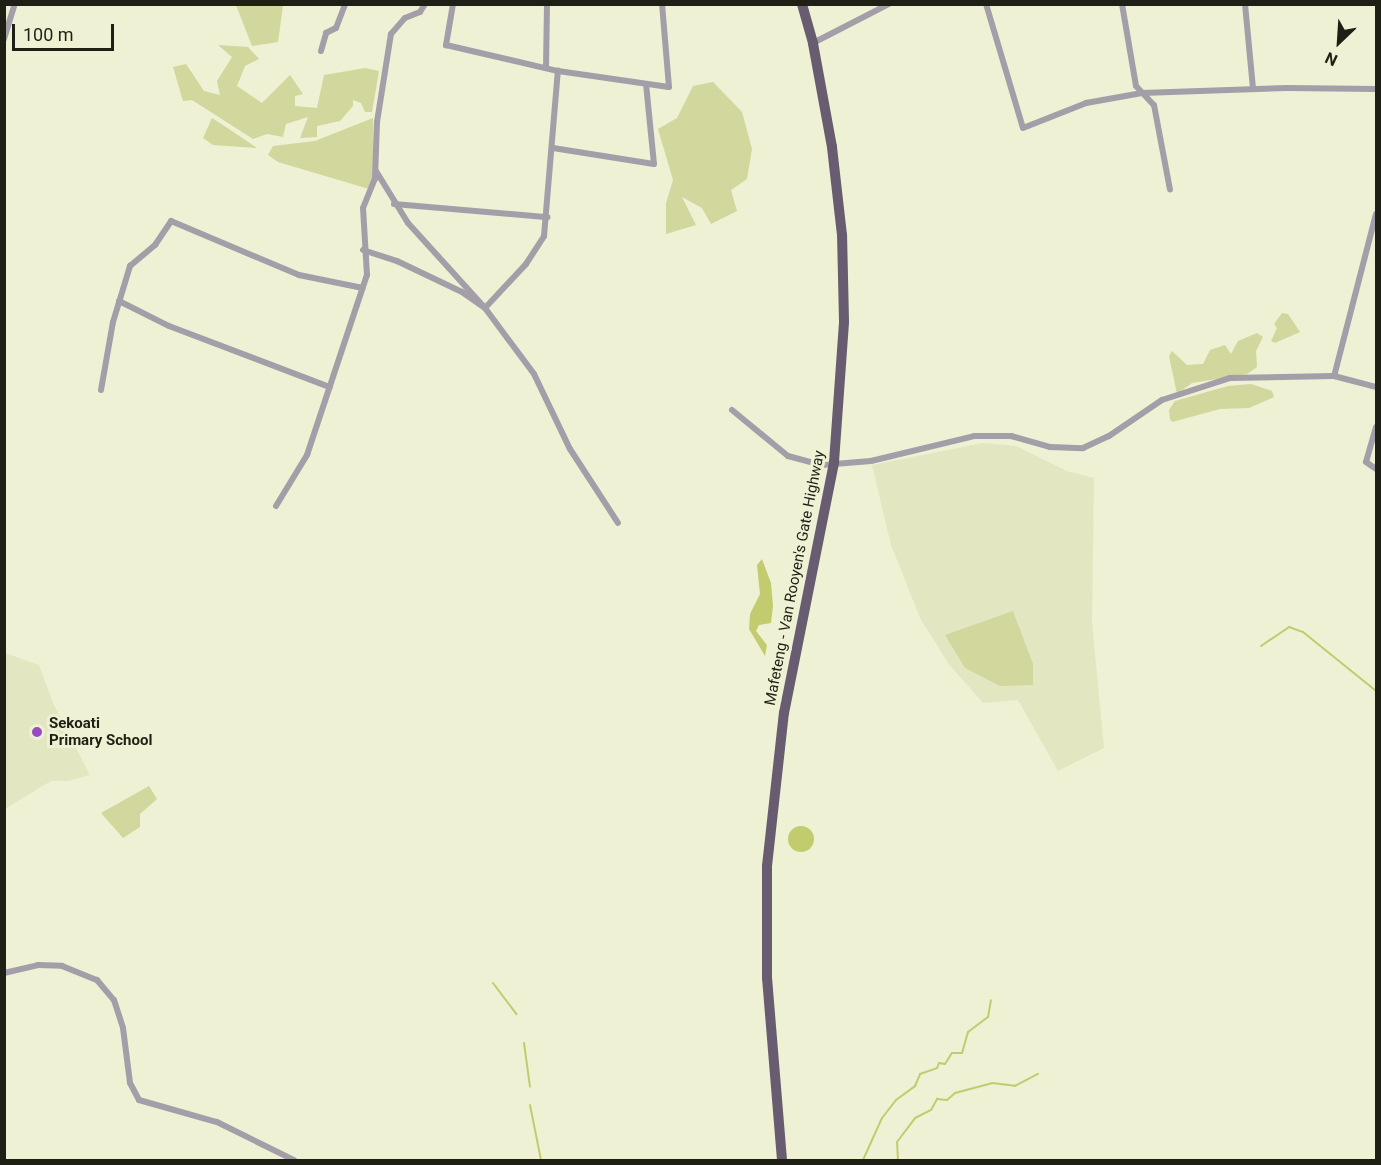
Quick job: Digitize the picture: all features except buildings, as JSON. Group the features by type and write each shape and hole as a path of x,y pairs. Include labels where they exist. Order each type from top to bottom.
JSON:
{"main road":[{"name":"Mafeteng - Van Rooyen's Gate Highway","path":"782,1161 767,978 767,866 784,713 834,462 844,321 842,235 832,147 813,43 802,4"}],"street":[{"path":"4,39 15,4"},
{"path":"321,51 326,33 336,28 345,4"},
{"path":"276,506 307,454 367,275 363,250 363,208 376,171 377,122 391,34 405,18 420,12 425,4"},
{"path":"453,4 446,45 558,71 669,87 662,4"},
{"path":"546,68 547,4"},
{"path":"813,43 889,4"},
{"path":"986,4 1023,128 1086,104 1142,93 1253,89 1377,89"},
{"path":"1122,4 1136,86 1154,105 1170,190"},
{"path":"1245,4 1253,89"},
{"path":"485,308 526,264 544,236 558,71"},
{"path":"553,148 654,164 652,126 645,104 646,84"},
{"path":"376,171 394,204 485,308 534,374 570,449 618,523"},
{"path":"394,204 547,217"},
{"path":"1334,376 1377,214"},
{"path":"101,390 119,301 130,266 155,244 171,221 299,275 363,288"},
{"path":"363,250 397,261 462,292 485,308"},
{"path":"119,301 169,326 330,387"},
{"path":"732,411 788,456 813,464 871,461 974,436 1011,436 1050,447 1083,448 1109,436 1162,400 1230,378 1334,376 1377,387"},
{"path":"1377,427 1366,462 1377,469"},
{"path":"4,974 38,965 62,966 97,980 114,1000 123,1028 130,1083 139,1100 218,1122 294,1161"}],"shaded area":[{"path":"236,5 283,5 278,42 252,46"},
{"path":"218,45 248,47 259,59 245,66 237,86 262,103 290,75 303,94 295,96 295,106 317,108 324,75 365,68 379,71 372,112 365,112 361,103 353,100 353,106 340,121 317,126 317,137 300,138 308,117 286,124 283,137 267,134 253,139 192,100 183,101 173,67 186,64 204,91 220,95 217,81 232,57"},
{"path":"713,82 742,112 752,149 747,179 731,190 737,211 711,224 702,208 682,197 696,225 666,234 666,203 673,180 658,129 677,118 693,86"},
{"path":"212,118 257,148 213,145 203,138"},
{"path":"373,118 374,173 369,189 278,162 268,155 273,146 315,141"},
{"path":"1282,313 1288,314 1300,332 1275,343 1271,341 1277,328 1274,324"},
{"path":"1257,333 1263,337 1256,351 1257,367 1247,374 1192,383 1177,394 1169,356 1172,351 1187,365 1203,364 1210,350 1225,345 1231,354 1238,341"},
{"path":"1251,384 1272,391 1274,397 1249,408 1220,409 1172,422 1170,419 1169,410 1175,401 1228,386"},
{"path":"983,443 1016,446 1067,471 1094,478 1092,622 1104,748 1058,771 1018,700 983,703 948,663 920,618 891,545 872,465"},
{"path":"762,559 771,583 773,606 771,623 759,625 756,631 767,645 765,656 749,629 750,614 760,594 757,565"},
{"path":"1013,611 1033,664 1033,685 1000,686 965,668 945,635"},
{"name":"Sekoati Primary School","path":"5,653 39,665 53,703 90,775 68,781 51,781 5,809"},
{"path":"149,786 157,799 140,814 140,827 123,838 101,813"},
{"path":"801,826 810,830 814,839 810,848 801,852 792,848 788,839 792,830"}],"waterway":[{"path":"1261,646 1289,627 1303,632 1376,691"},
{"path":"493,983 516,1014"},
{"path":"863,1160 882,1118 896,1100 915,1086 920,1074 937,1068 939,1063 945,1064 952,1053 962,1053 968,1032 988,1017 991,1000"},
{"path":"524,1043 530,1087"},
{"path":"898,1160 897,1142 915,1118 931,1110 937,1099 947,1100 955,1093 992,1083 1015,1086 1038,1074"},
{"path":"530,1105 541,1160"}],"place":[{"name":"Sekoati Primary School","path":"37,732"}]}
